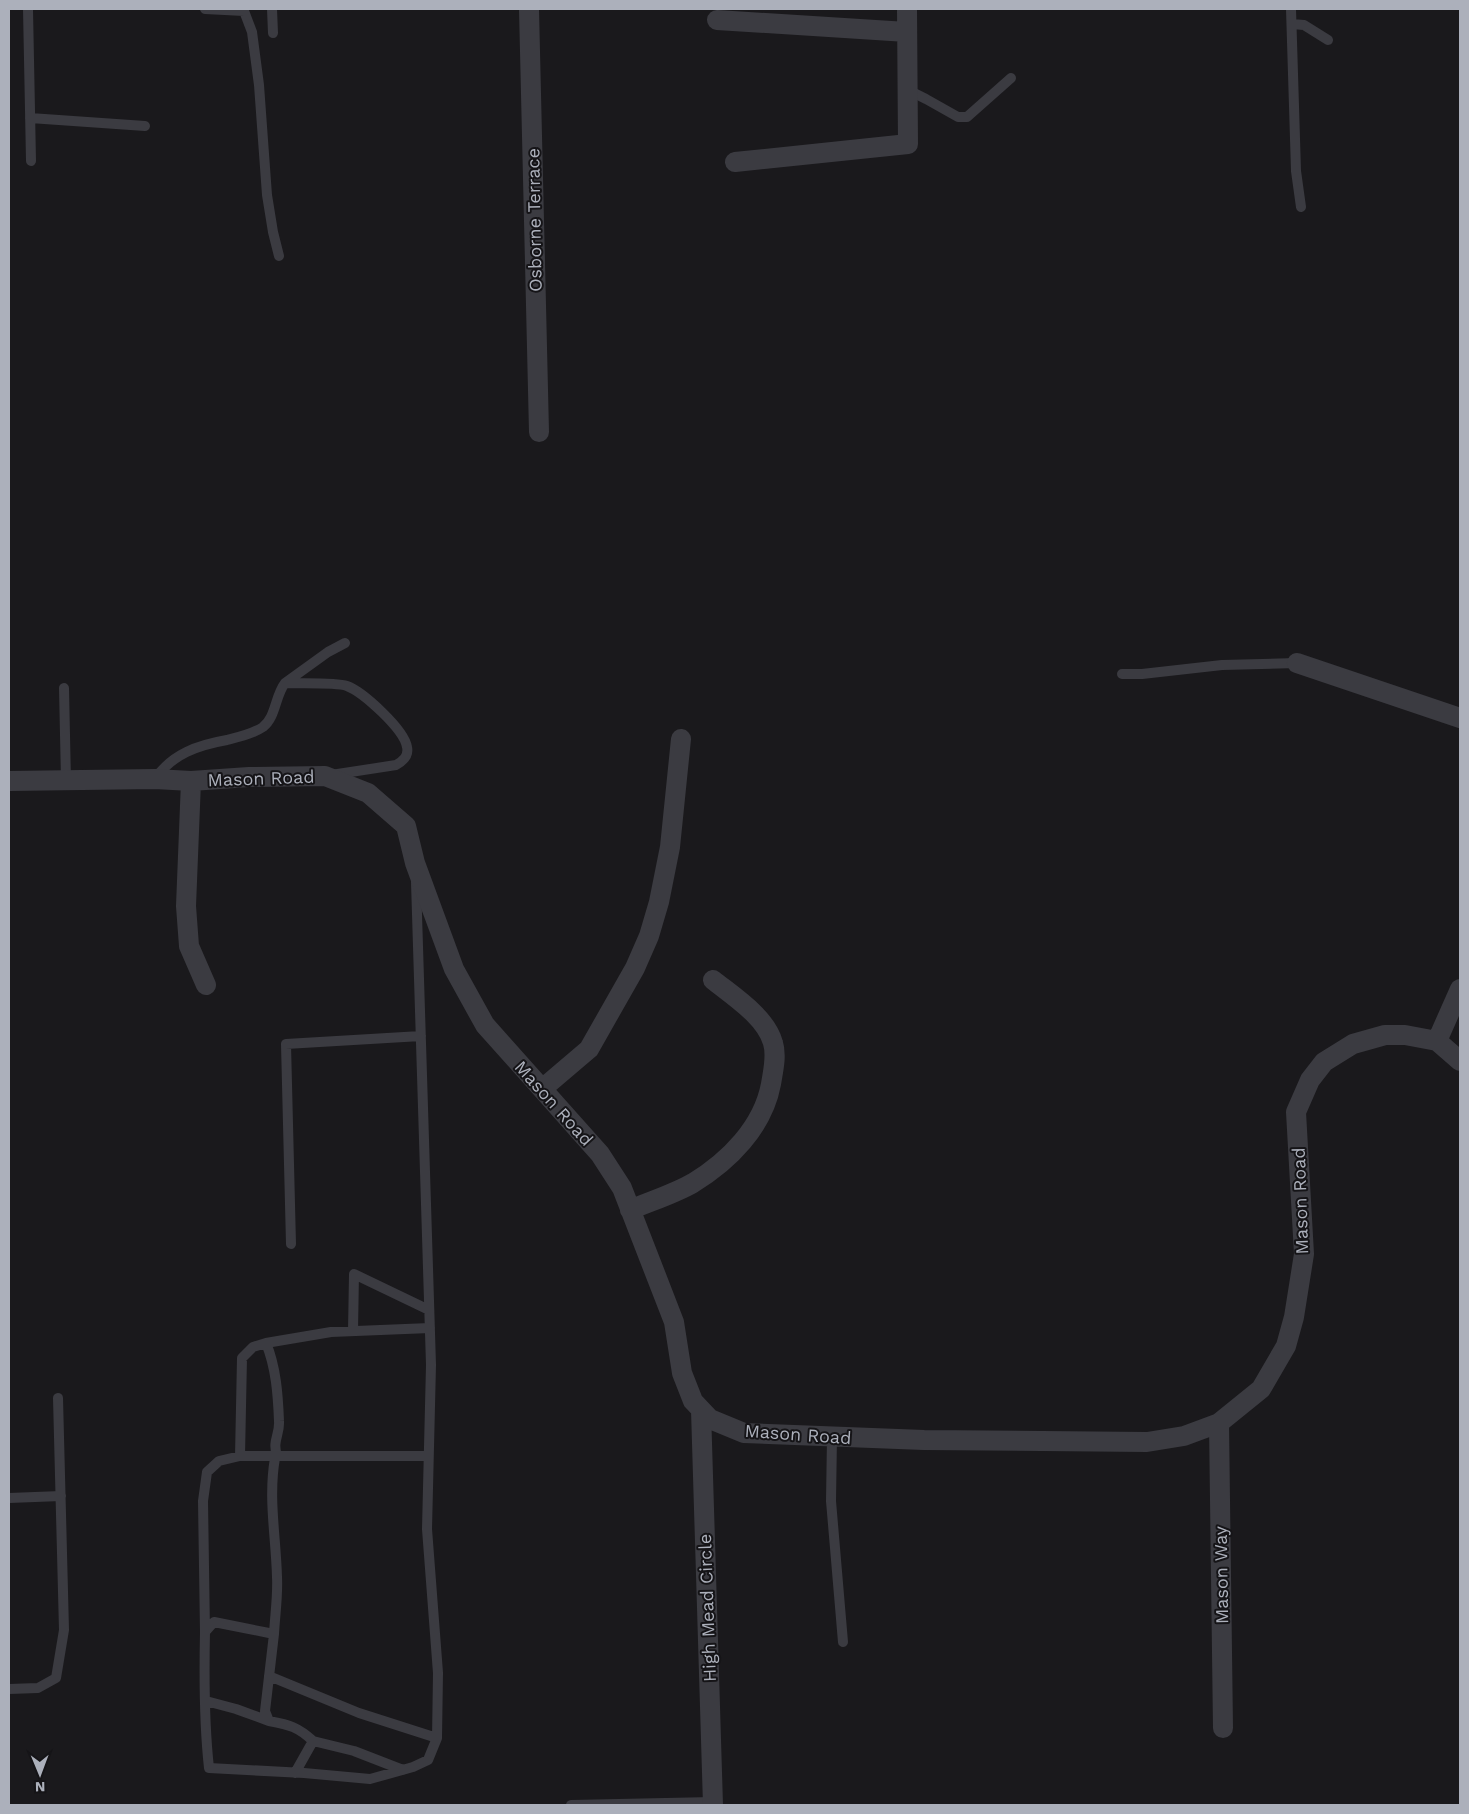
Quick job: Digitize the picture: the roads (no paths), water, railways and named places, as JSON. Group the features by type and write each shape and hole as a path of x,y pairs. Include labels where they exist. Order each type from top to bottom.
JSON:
{"street":[{"name":"Osborne Terrace","path":"529,9 539,432"},
{"path":"735,162 908,144 907,9"},
{"path":"717,20 907,32"},
{"path":"1297,663 1460,718"},
{"path":"542,1089 589,1049 635,968 649,936 659,902 670,847 681,739"},
{"name":"Mason Road","path":"9,781 155,779 191,781 249,777 326,776 368,793 406,826 415,863 454,969 485,1025 600,1154 622,1188 674,1322 682,1373 693,1401 710,1419 744,1433 924,1440 1147,1442 1184,1436 1219,1423 1262,1389 1286,1346 1294,1318 1304,1254 1296,1112 1310,1080 1324,1062 1353,1044 1385,1035 1405,1034 1437,1042 1460,1061"},
{"path":"191,781 186,906 190,946 206,985"},
{"path":"630,1210 692,1184 728,1158 751,1130 768,1096 775,1063 773,1042 762,1023 743,1003 713,980"},
{"path":"1437,1042 1460,989"},
{"name":"High Mead Circle","path":"701,1410 713,1804"},
{"name":"Mason Way","path":"1219,1423 1223,1728"}],"lane":[{"path":"28,9 32,160"},
{"path":"205,9 244,11 252,32 259,85 267,195 272,232 279,256"},
{"path":"272,9 273,33"},
{"path":"1291,9 1296,171 1301,207"},
{"path":"1292,24 1304,25 1328,40"},
{"path":"908,90 958,117 967,117 1011,78"},
{"path":"30,118 145,126"},
{"path":"155,779 166,765 190,750 238,737 262,728 267,723 278,694 285,683 328,652 345,643"},
{"path":"1122,674 1142,674 1222,665 1297,663"},
{"path":"285,683 344,685 358,691 386,717 405,739 408,749 406,756 396,764 326,776"},
{"path":"64,688 66,781"},
{"path":"415,863 430,1328 431,1408 427,1529 438,1673 437,1738 428,1760 403,1770 370,1779 208,1768 204,1725 206,1632 203,1501 207,1472 219,1461 240,1456 428,1456"},
{"path":"291,1244 286,1044 421,1036"},
{"path":"353,1331 354,1274 429,1310"},
{"path":"240,1456 242,1358 253,1347 331,1332 430,1328"},
{"path":"266,1343 272,1359 279,1424 274,1446 277,1456 275,1458 272,1479 271,1500 277,1578 274,1634 265,1712 269,1720"},
{"path":"9,1689 38,1688 56,1678 64,1630 58,1398"},
{"path":"832,1437 831,1501 843,1642"},
{"path":"9,1498 61,1496"},
{"path":"206,1632 214,1622 274,1634"},
{"path":"269,1676 359,1713 437,1738"},
{"path":"206,1701 288,1725 302,1730 313,1741 354,1751 403,1770"},
{"path":"295,1773 313,1741"},
{"path":"572,1805 713,1804"}]}
